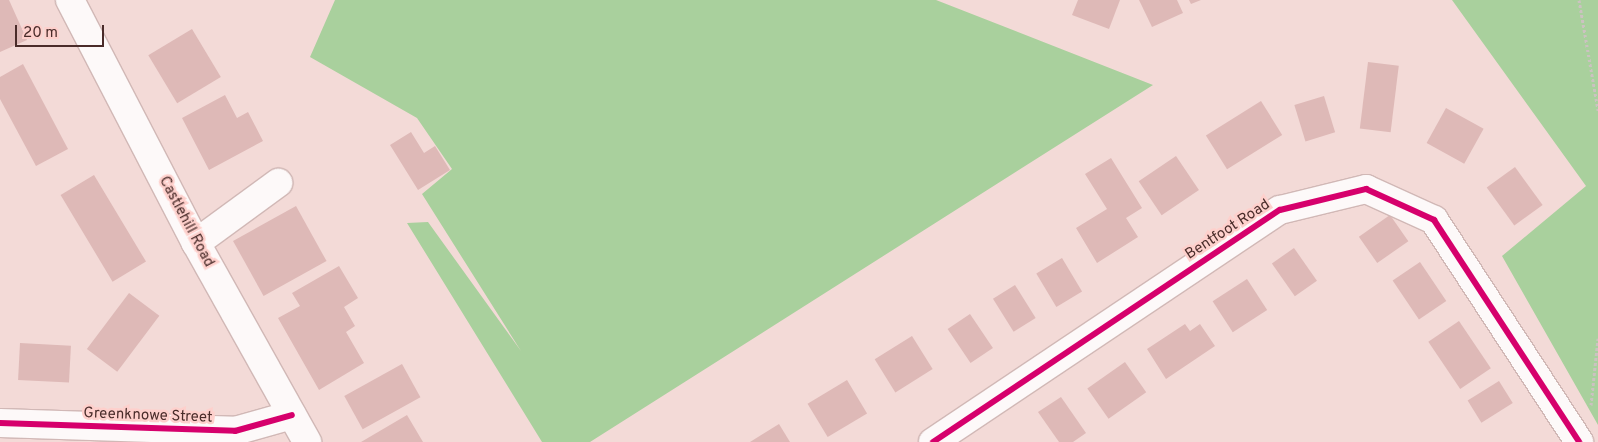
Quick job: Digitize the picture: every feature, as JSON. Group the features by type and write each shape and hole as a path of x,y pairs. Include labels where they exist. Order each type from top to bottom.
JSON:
{"street":[{"name":"Castlehill Road","path":"70,0 196,243 307,442"},
{"path":"196,243 278,183"},
{"name":"Bentfoot Road","path":"941,440 1280,210 1366,189 1434,220 1579,442"},
{"name":"Greenknowe Street","path":"0,422 234,431 292,415"}],"path":[{"path":"1578,0 1598,110"},
{"path":"1590,416 1598,338"}],"green space":[{"path":"335,0 936,0 1153,85 590,442 542,442 407,223 428,222 521,351 422,194 452,169 417,118 310,57"},
{"path":"1452,0 1598,0 1598,425 1502,256 1586,186"}],"building":[{"path":"0,0 9,0 27,40 0,52"},
{"path":"1078,0 1120,0 1109,29 1072,15"},
{"path":"1139,0 1177,0 1183,13 1152,27"},
{"path":"1189,0 1201,0 1191,4"},
{"path":"192,29 221,77 177,103 148,55"},
{"path":"1368,62 1399,66 1391,132 1360,129"},
{"path":"23,64 68,149 36,166 0,99 0,77"},
{"path":"225,95 237,118 248,112 263,141 209,170 182,118"},
{"path":"1324,96 1335,132 1305,141 1294,105"},
{"path":"1261,101 1282,135 1227,169 1206,135"},
{"path":"1446,108 1484,129 1464,164 1427,143"},
{"path":"411,132 424,153 435,146 450,170 418,190 390,145"},
{"path":"1176,156 1199,190 1162,215 1139,181"},
{"path":"1111,158 1142,208 1126,218 1138,237 1097,263 1076,228 1107,209 1085,174"},
{"path":"1515,167 1543,205 1514,226 1487,188"},
{"path":"94,175 146,262 113,282 61,195"},
{"path":"296,206 327,261 264,296 233,241"},
{"path":"1390,215 1408,241 1377,263 1359,237"},
{"path":"1294,248 1317,281 1295,296 1272,263"},
{"path":"1062,258 1082,291 1056,307 1036,273"},
{"path":"1420,262 1446,301 1419,319 1393,280"},
{"path":"339,266 358,298 344,307 355,326 346,332 364,363 319,390 278,318 300,306 292,293"},
{"path":"1247,279 1267,310 1233,332 1213,301"},
{"path":"1015,285 1036,318 1014,332 993,299"},
{"path":"129,293 159,316 117,372 87,349"},
{"path":"970,314 993,348 971,363 948,329"},
{"path":"1459,321 1491,368 1460,389 1428,342"},
{"path":"1185,324 1190,331 1200,324 1215,346 1166,379 1147,349"},
{"path":"912,336 933,369 895,392 875,359"},
{"path":"20,343 71,346 69,383 18,380"},
{"path":"1125,362 1146,392 1109,419 1087,388"},
{"path":"402,364 420,397 363,429 344,396"},
{"path":"847,380 867,413 828,437 808,404"},
{"path":"1499,381 1513,403 1481,423 1468,401"},
{"path":"1061,397 1086,433 1073,442 1059,442 1038,412"},
{"path":"407,415 423,442 361,442"},
{"path":"779,424 790,442 750,442"}],"cycle path":[{"path":"933,442 1280,210 1366,189 1434,220 1579,442"},
{"path":"0,423 235,431 292,415"}]}
